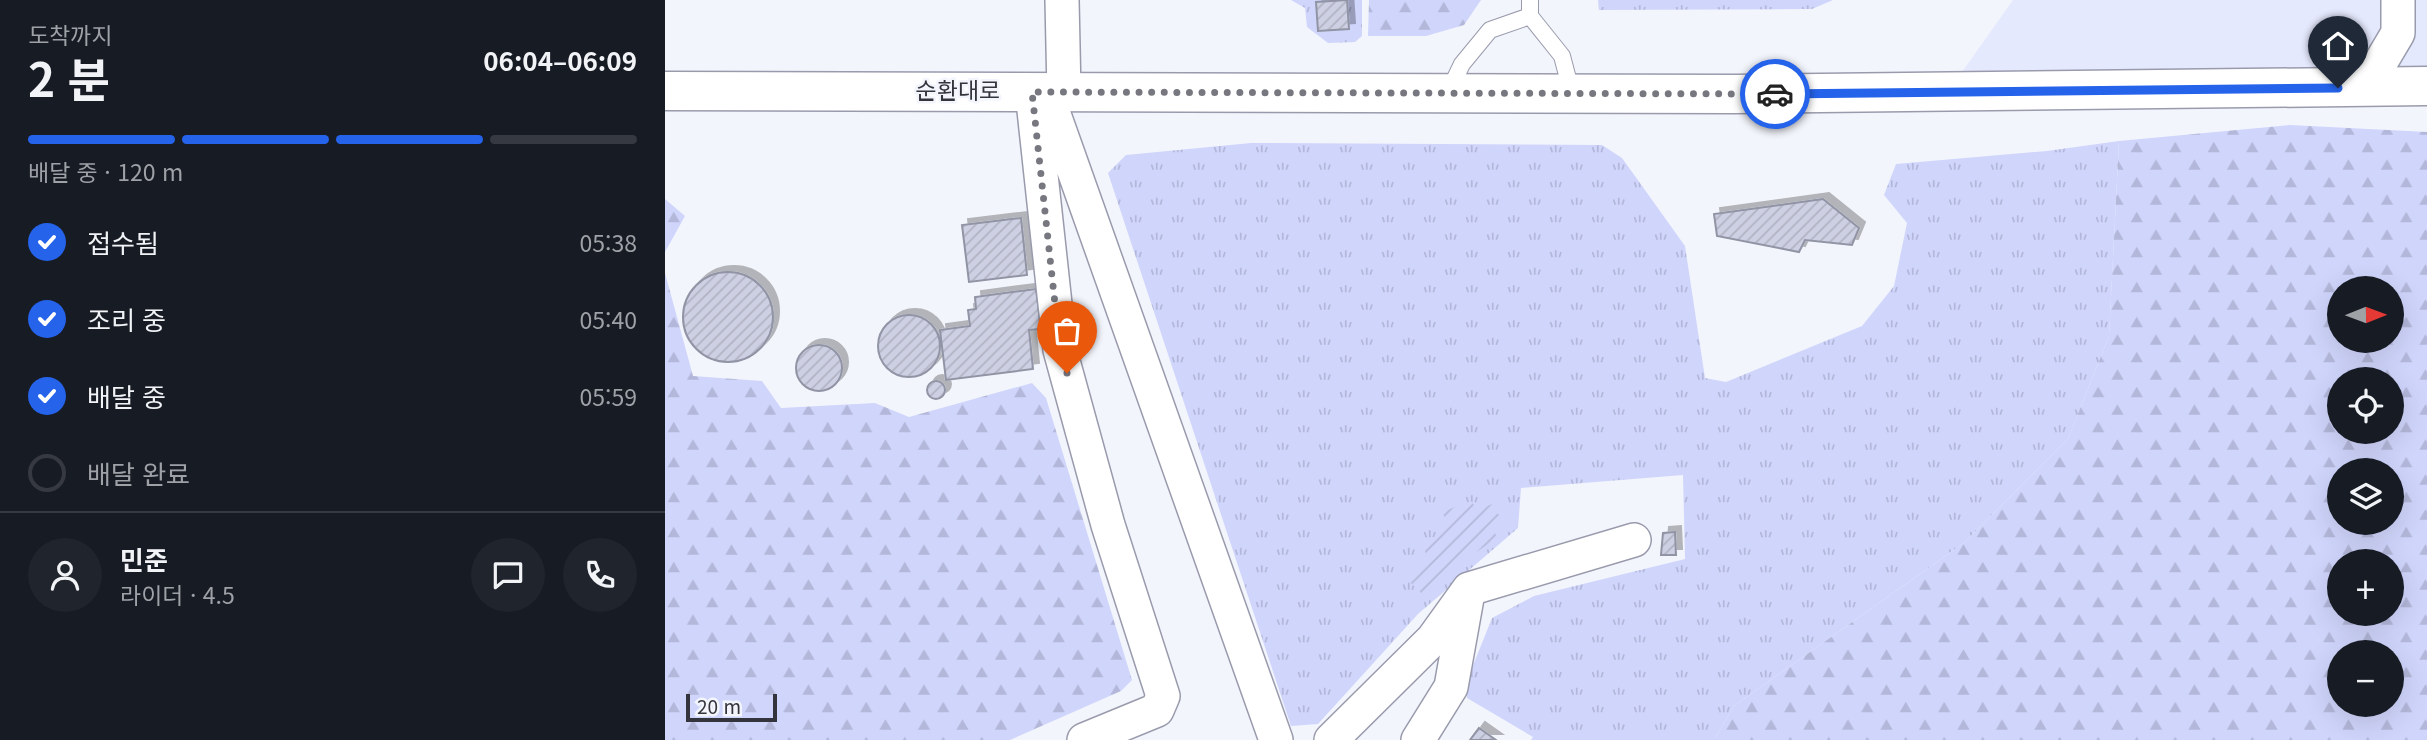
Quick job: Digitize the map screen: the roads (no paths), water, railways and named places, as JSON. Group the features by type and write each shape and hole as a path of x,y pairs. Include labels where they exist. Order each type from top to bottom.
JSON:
{"street":[{"path":"1062,0 1047,92 1060,350 1108,525 1163,696 1157,710 1084,740"},
{"path":"2366,87 2398,33 2398,0"},
{"name":"순환대로","path":"665,91 1572,94 1907,93 2427,86"},
{"path":"1047,92 1276,740"},
{"path":"1331,740 1433,639 1469,589 1635,540"},
{"path":"1418,740 1451,687 1469,589"}],"lane":[{"path":"1447,94 1462,64 1490,30 1530,8 1562,56 1572,94"}]}
